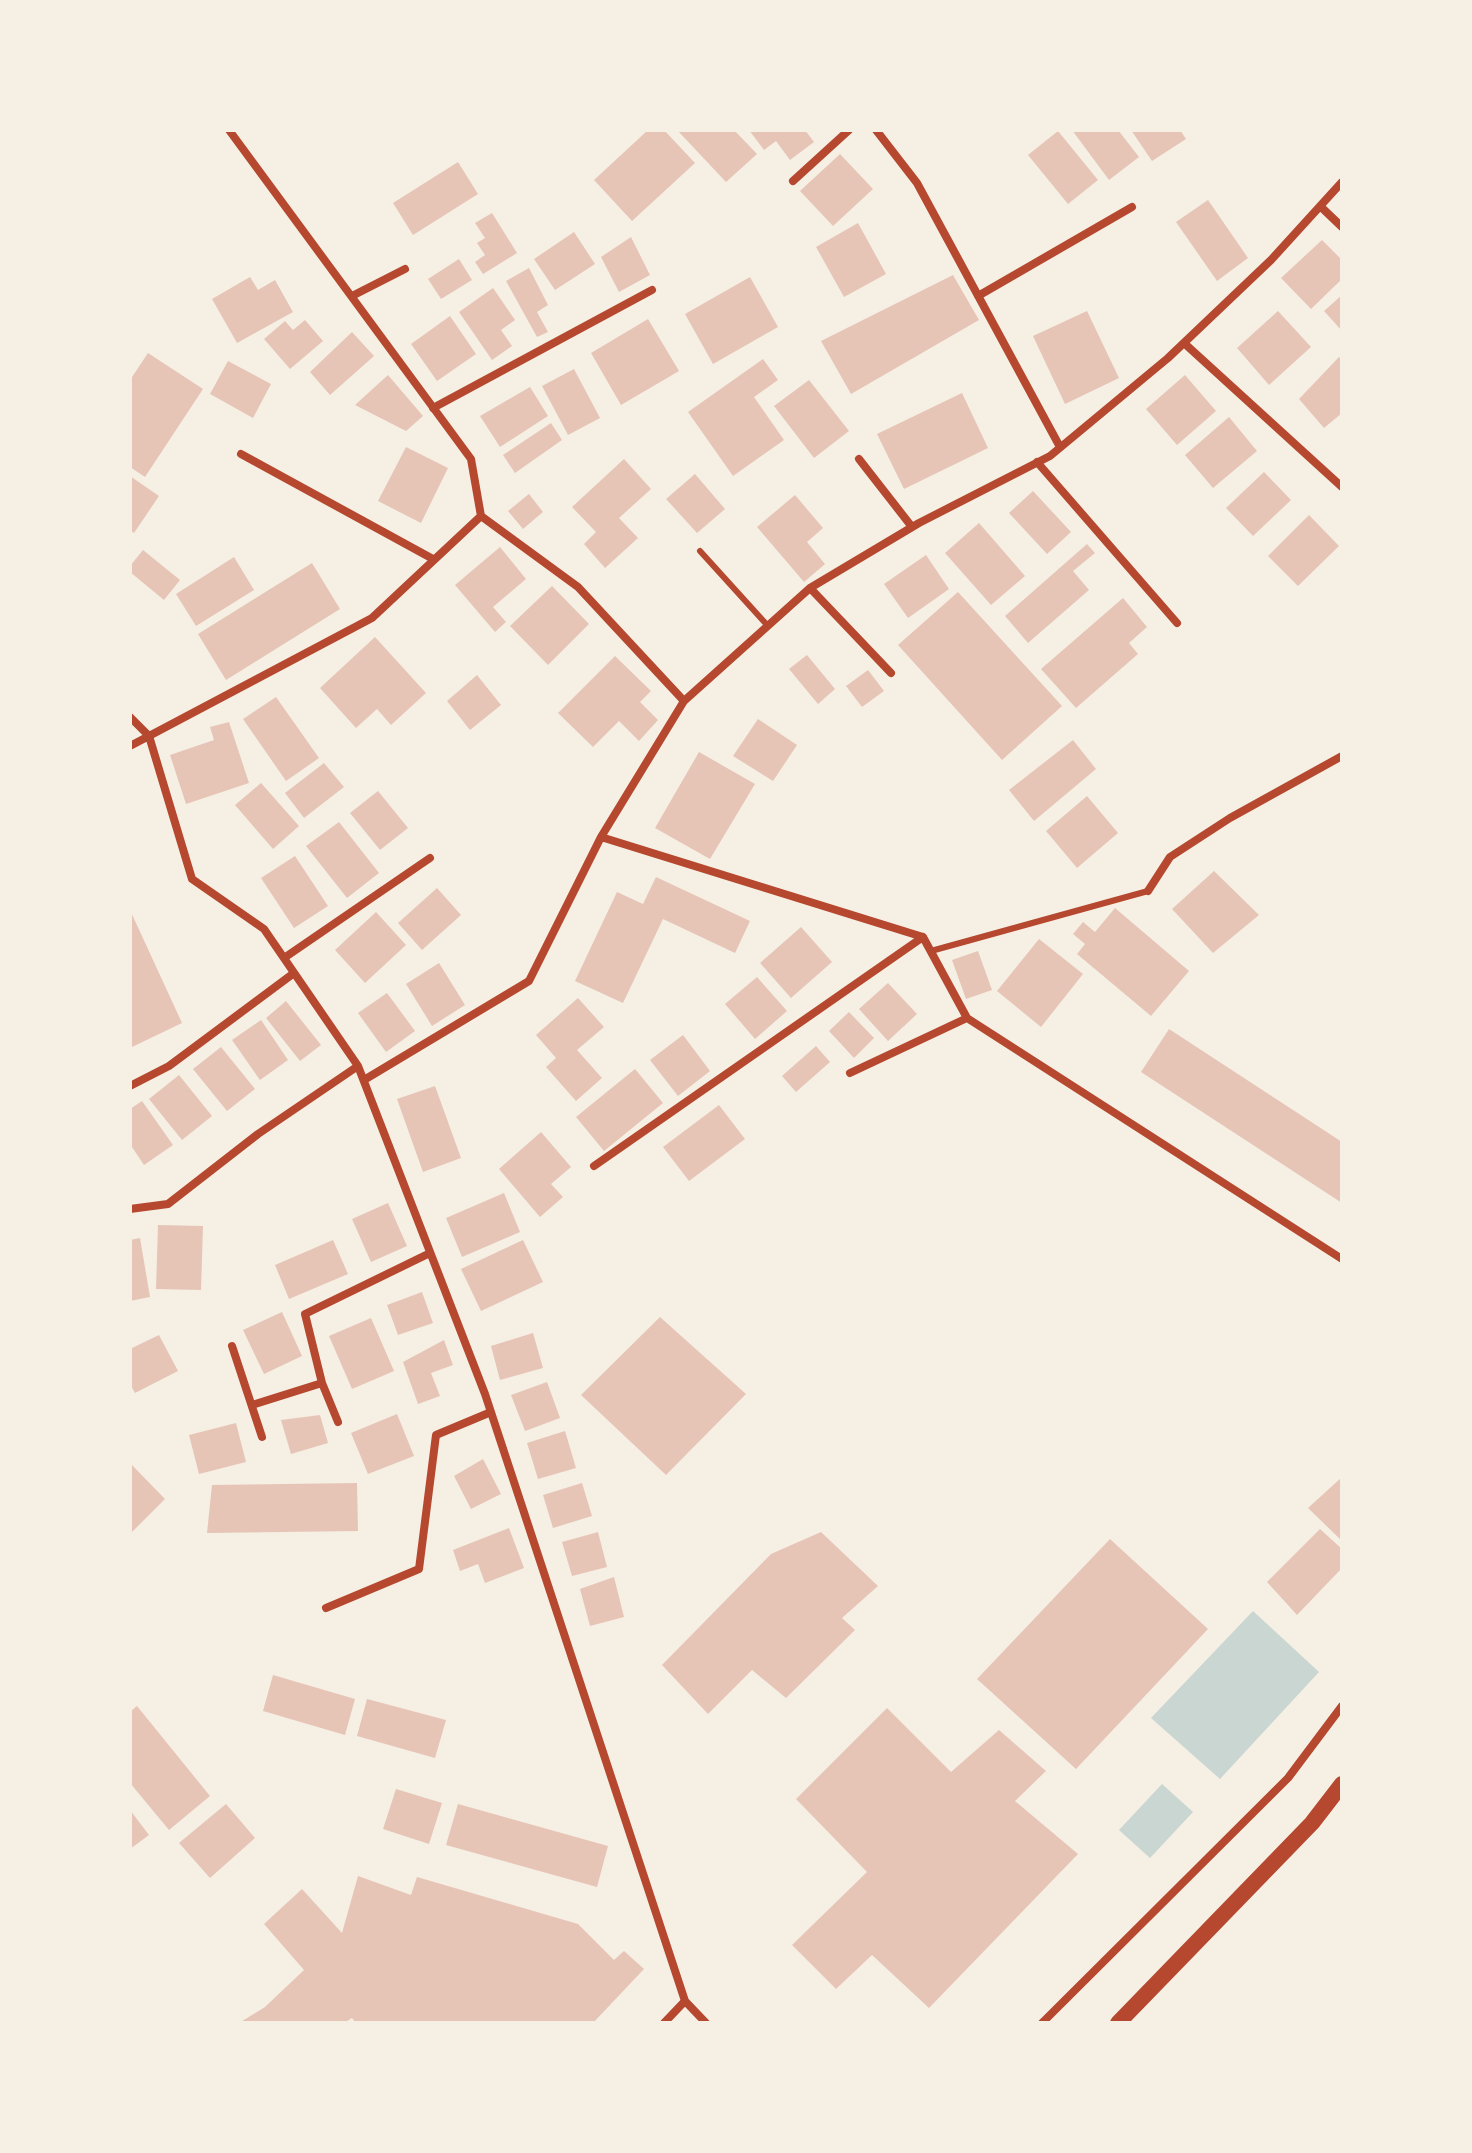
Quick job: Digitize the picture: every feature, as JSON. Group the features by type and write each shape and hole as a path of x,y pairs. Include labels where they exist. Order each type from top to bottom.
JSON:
{"main road":[{"path":"1118,2023 1312,1823 1342,1784"}],"street":[{"path":"229,130 471,459 481,516 578,587 684,701"},
{"path":"793,181 849,130"},
{"path":"876,130 917,183 1060,447"},
{"path":"364,1080 529,981 601,837 684,701 810,588 912,527 1060,447 1184,343 1271,260 1342,182"},
{"path":"1320,206 1342,227"},
{"path":"978,296 1132,207"},
{"path":"352,296 405,269"},
{"path":"433,408 652,290"},
{"path":"1184,343 1342,487"},
{"path":"241,454 433,559"},
{"path":"859,459 912,527"},
{"path":"1037,462 1177,623"},
{"path":"130,746 372,618 481,516"},
{"path":"810,588 891,673"},
{"path":"130,717 149,736 192,879 264,929 358,1066 491,1412 685,2001 706,2023"},
{"path":"1148,891 1170,857 1230,818 1342,756"},
{"path":"601,837 923,937 967,1018 1342,1259"},
{"path":"284,958 430,858"},
{"path":"594,1166 923,937"},
{"path":"130,1086 169,1066 294,973"},
{"path":"850,1073 967,1018"},
{"path":"130,1209 168,1204 258,1134 358,1066"},
{"path":"338,1422 322,1383 305,1314 430,1253"},
{"path":"232,1346 262,1437"},
{"path":"252,1405 322,1383"},
{"path":"326,1608 419,1569 436,1435 491,1412"},
{"path":"1042,2023 1288,1778 1342,1706"},
{"path":"664,2023 685,2001"}],"lane":[{"path":"700,551 768,626"},
{"path":"931,951 1148,891"}],"shaded area":[{"path":"1253,1611 1319,1672 1220,1779 1151,1718"},
{"path":"1162,1784 1193,1812 1150,1858 1119,1830"}],"building":[{"path":"648,130 664,130 695,163 632,221 594,180"},
{"path":"677,130 734,130 757,154 726,182"},
{"path":"749,130 805,130 814,142 790,160 776,141 764,150"},
{"path":"1072,130 1118,130 1139,157 1109,180"},
{"path":"1131,130 1180,130 1186,139 1152,161"},
{"path":"1058,131 1098,180 1068,204 1028,155"},
{"path":"840,154 873,189 833,226 800,191"},
{"path":"458,162 478,194 413,235 393,203"},
{"path":"1208,200 1248,258 1217,281 1176,222"},
{"path":"492,213 517,253 483,274 475,262 485,255 477,243 485,238 475,223"},
{"path":"858,223 886,274 844,297 816,247"},
{"path":"574,232 595,264 555,290 534,259"},
{"path":"631,237 650,275 619,292 601,257"},
{"path":"1322,240 1342,260 1342,279 1311,309 1281,278"},
{"path":"459,259 472,280 441,299 428,279"},
{"path":"529,268 548,305 537,312 548,332 537,337 506,281"},
{"path":"953,275 979,320 851,394 821,341"},
{"path":"250,277 258,290 275,280 293,312 237,343 212,299"},
{"path":"750,277 778,327 713,364 685,314"},
{"path":"493,288 515,320 501,330 512,346 492,360 459,312"},
{"path":"1342,295 1342,331 1324,311"},
{"path":"1087,311 1119,378 1065,404 1033,336"},
{"path":"1278,311 1311,347 1269,385 1237,348"},
{"path":"450,316 476,354 437,381 411,344"},
{"path":"648,319 679,371 621,405 591,353"},
{"path":"305,320 323,341 290,369 264,339 285,321 293,330"},
{"path":"352,332 374,356 330,395 310,372"},
{"path":"148,353 203,389 145,477 130,467 130,380"},
{"path":"1339,357 1342,360 1342,413 1324,428 1299,399"},
{"path":"763,359 778,380 754,397 784,440 733,476 688,412"},
{"path":"228,361 271,384 253,418 210,394"},
{"path":"574,369 600,418 568,435 542,386"},
{"path":"388,375 423,416 406,431 355,405"},
{"path":"1185,375 1216,411 1177,445 1146,409"},
{"path":"809,380 849,431 814,458 774,406"},
{"path":"530,387 548,416 500,447 480,416"},
{"path":"962,393 988,448 904,489 877,434"},
{"path":"1229,417 1257,451 1213,488 1185,455"},
{"path":"551,423 562,440 515,473 503,455"},
{"path":"406,447 448,468 421,523 378,501"},
{"path":"624,459 651,489 619,518 638,538 605,568 584,544 596,532 572,507"},
{"path":"1264,472 1291,500 1253,536 1226,508"},
{"path":"695,474 725,509 697,533 666,499"},
{"path":"130,476 159,496 134,533 130,530"},
{"path":"1033,491 1071,532 1047,554 1009,513"},
{"path":"529,494 543,512 523,529 508,511"},
{"path":"795,495 823,528 807,542 825,564 804,582 757,527"},
{"path":"1309,515 1339,546 1298,586 1268,556"},
{"path":"979,523 1025,576 991,605 945,553"},
{"path":"1087,544 1095,553 1073,571 1089,590 1028,643 1005,616"},
{"path":"500,547 526,579 493,607 506,622 495,632 455,585"},
{"path":"143,550 180,580 164,600 130,572 130,566"},
{"path":"926,555 949,589 908,618 884,584"},
{"path":"234,557 254,590 196,626 176,594"},
{"path":"312,563 340,609 226,680 198,634"},
{"path":"552,586 589,624 548,665 510,626"},
{"path":"958,592 1062,706 1002,760 898,645"},
{"path":"1123,598 1147,627 1129,643 1138,654 1076,708 1041,669"},
{"path":"375,637 426,693 391,725 377,709 356,728 320,688"},
{"path":"807,655 835,689 818,704 789,669"},
{"path":"615,656 651,691 640,702 658,720 639,741 619,721 593,747 558,713"},
{"path":"868,670 884,691 862,707 846,686"},
{"path":"477,675 501,705 470,730 447,701"},
{"path":"276,697 319,758 286,781 243,719"},
{"path":"758,719 797,745 773,781 733,756"},
{"path":"229,722 249,783 186,804 170,755 214,740 210,727"},
{"path":"1073,740 1096,769 1034,821 1009,790"},
{"path":"699,752 755,784 710,859 655,828"},
{"path":"324,763 344,787 304,818 285,793"},
{"path":"261,783 299,826 273,849 235,805"},
{"path":"378,791 408,828 380,850 350,813"},
{"path":"1087,796 1118,833 1077,868 1046,831"},
{"path":"339,822 379,873 347,898 306,846"},
{"path":"295,856 328,906 294,928 261,878"},
{"path":"1214,871 1259,915 1213,953 1172,909"},
{"path":"656,877 750,921 735,953 663,919 623,1003 575,981 617,892 643,904"},
{"path":"437,888 461,915 422,950 398,923"},
{"path":"1115,908 1189,971 1151,1016 1077,954 1085,944 1073,934 1083,922 1095,932"},
{"path":"130,910 182,1023 132,1047 130,1042"},
{"path":"376,912 406,945 365,983 335,950"},
{"path":"801,927 832,962 791,998 760,963"},
{"path":"1039,939 1083,974 1041,1027 997,991"},
{"path":"978,951 992,990 966,999 952,960"},
{"path":"439,963 465,1005 432,1026 406,984"},
{"path":"757,977 787,1011 755,1039 725,1004"},
{"path":"888,983 917,1014 888,1041 859,1009"},
{"path":"387,993 415,1031 386,1052 358,1013"},
{"path":"578,998 604,1027 577,1050 602,1078 576,1101 546,1067 556,1058 536,1035"},
{"path":"286,1001 321,1045 300,1061 266,1018"},
{"path":"849,1012 874,1038 854,1058 829,1031"},
{"path":"261,1020 288,1060 260,1080 232,1040"},
{"path":"1169,1029 1342,1142 1342,1203 1141,1072"},
{"path":"683,1035 710,1071 678,1096 650,1060"},
{"path":"816,1046 830,1062 796,1092 782,1076"},
{"path":"221,1047 255,1089 227,1111 193,1069"},
{"path":"635,1069 663,1103 604,1151 576,1117"},
{"path":"179,1075 212,1116 182,1140 149,1099"},
{"path":"435,1086 461,1158 423,1172 397,1099"},
{"path":"142,1101 173,1145 144,1165 130,1144 130,1109"},
{"path":"719,1105 745,1139 689,1181 663,1147"},
{"path":"541,1132 571,1167 551,1184 563,1197 540,1217 499,1169"},
{"path":"504,1193 520,1232 462,1257 446,1218"},
{"path":"388,1203 407,1246 371,1262 352,1219"},
{"path":"158,1225 203,1226 201,1290 156,1289"},
{"path":"140,1238 150,1297 130,1301 130,1240"},
{"path":"333,1240 348,1274 289,1299 275,1265"},
{"path":"523,1240 543,1282 481,1311 461,1269"},
{"path":"422,1292 433,1323 398,1335 387,1305"},
{"path":"282,1312 302,1356 264,1374 243,1330"},
{"path":"660,1317 746,1394 666,1475 581,1395"},
{"path":"371,1318 394,1371 352,1389 329,1336"},
{"path":"533,1333 543,1368 500,1380 491,1346"},
{"path":"159,1335 178,1371 135,1393 130,1384 130,1349"},
{"path":"444,1340 453,1365 431,1373 440,1396 418,1404 403,1362"},
{"path":"547,1382 560,1418 525,1431 511,1395"},
{"path":"397,1414 414,1456 368,1474 351,1433"},
{"path":"320,1415 328,1443 291,1454 281,1420"},
{"path":"236,1423 246,1462 199,1474 189,1435"},
{"path":"565,1431 576,1468 538,1479 527,1443"},
{"path":"483,1459 501,1494 471,1509 454,1476"},
{"path":"130,1463 165,1499 130,1534"},
{"path":"1342,1477 1342,1541 1308,1508"},
{"path":"357,1483 358,1531 207,1533 212,1485"},
{"path":"582,1483 592,1516 553,1528 543,1495"},
{"path":"509,1528 524,1568 485,1583 478,1564 460,1571 453,1550"},
{"path":"1320,1529 1342,1549 1342,1568 1297,1615 1267,1582"},
{"path":"598,1532 607,1567 572,1576 562,1542"},
{"path":"821,1532 878,1586 842,1618 855,1630 786,1698 752,1670 708,1714 662,1665 771,1554"},
{"path":"1110,1539 1208,1629 1076,1769 977,1679"},
{"path":"614,1577 624,1617 590,1626 580,1589"},
{"path":"273,1675 355,1699 345,1735 263,1711"},
{"path":"367,1699 446,1720 435,1758 357,1736"},
{"path":"137,1706 210,1796 169,1830 130,1783 130,1712"},
{"path":"887,1708 951,1772 999,1730 1046,1771 1015,1801 1078,1854 929,2008 872,1955 836,1989 792,1945 867,1872 796,1799"},
{"path":"396,1789 442,1803 429,1844 383,1829"},
{"path":"226,1804 255,1838 210,1878 179,1843"},
{"path":"458,1804 608,1846 597,1887 446,1845"},
{"path":"130,1810 149,1835 130,1849"},
{"path":"358,1876 411,1895 417,1877 578,1924 614,1960 624,1951 644,1969 593,2023 356,2023 352,2018 344,2023 239,2023 265,2007 304,1970 264,1924 302,1889 342,1933"}]}
